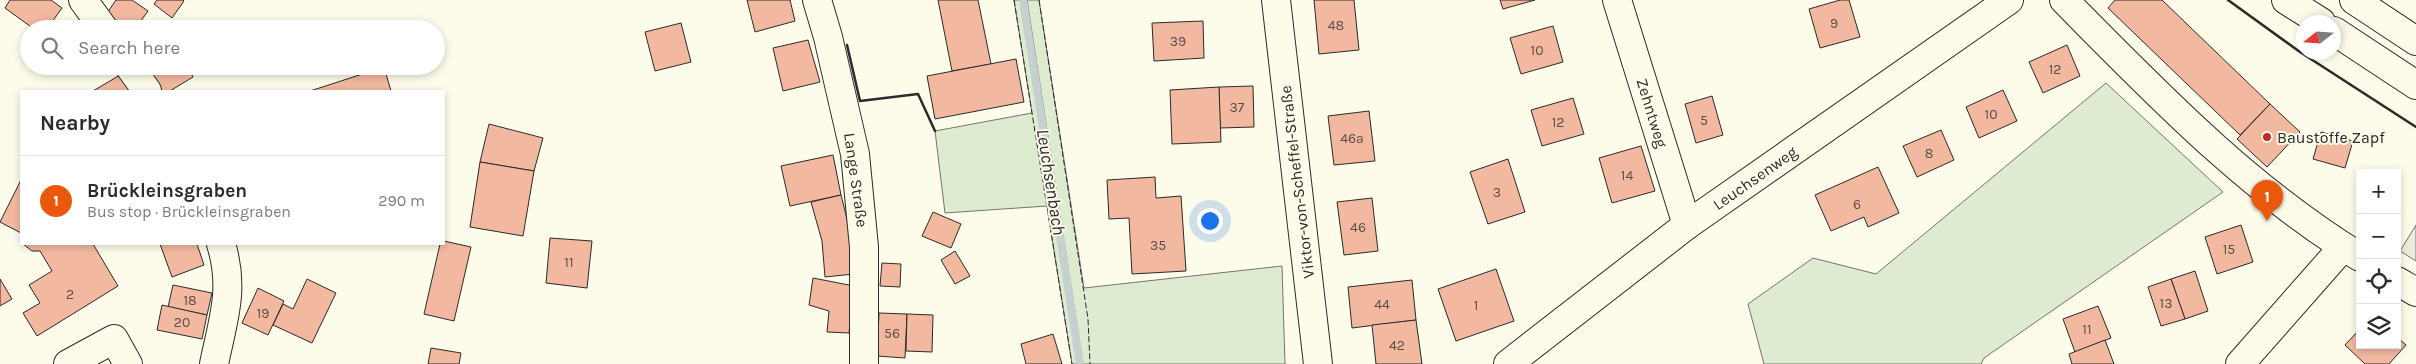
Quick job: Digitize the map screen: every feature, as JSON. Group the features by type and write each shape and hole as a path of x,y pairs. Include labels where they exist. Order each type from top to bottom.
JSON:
{"main road":[{"path":"83,0 97,20"},
{"name":"Lange Straße","path":"817,0 828,37 855,154 864,248 864,364"},
{"name":"Viktor-von-Scheffel-Straße","path":"1276,0 1318,364"},
{"name":"Zehntweg","path":"1617,0 1687,225"},
{"name":"Leuchsenweg","path":"1508,364 1687,225 2009,0"},
{"path":"2064,0 2147,84 2242,172 2278,201 2352,252 2240,364"},
{"path":"2286,0 2310,15"},
{"path":"2354,0 2416,41"},
{"path":"2341,36 2416,84"},
{"path":"136,75 145,90"},
{"path":"214,364 229,279 221,245"},
{"path":"2401,283 2416,292"},
{"path":"68,364 114,338 128,364"}],"green space":[{"path":"1014,0 1020,0 1077,364 1072,364 1047,206 945,213 935,131 1032,113"},
{"path":"1027,0 1039,0 1084,288 1282,266 1285,364 1083,364"},
{"path":"2106,83 2223,192 1984,358 1981,364 1764,364 1748,304 1813,258 1876,274"}],"shaded area":[{"path":"2416,225 2416,261 2401,252"}],"building":[{"path":"10,0 51,0 62,8 53,20 22,20 5,8"},
{"path":"116,0 132,0 148,11 142,20 111,20 105,16"},
{"path":"157,0 184,1 172,18 154,4"},
{"path":"747,0 790,0 795,21 755,32"},
{"path":"938,0 978,0 991,64 952,71"},
{"path":"1314,0 1354,0 1359,50 1319,54"},
{"path":"1500,0 1535,0 1503,9"},
{"path":"1840,0 1849,0 1860,37 1820,48 1809,9"},
{"path":"2115,0 2162,0 2270,104 2240,135 2108,8"},
{"path":"1203,21 1204,58 1154,61 1152,23"},
{"path":"681,23 691,62 655,71 645,32"},
{"path":"1553,26 1563,62 1521,74 1510,38"},
{"path":"808,40 820,82 783,91 773,48"},
{"path":"2067,45 2080,76 2043,93 2029,62"},
{"path":"1016,59 1024,102 935,119 927,76"},
{"path":"120,75 129,90 95,90"},
{"path":"151,75 192,75 193,77 172,90 159,90"},
{"path":"359,75 386,75 391,90 313,90"},
{"path":"1253,86 1254,127 1220,128 1219,87"},
{"path":"1219,87 1221,142 1172,144 1170,90"},
{"path":"2003,90 2017,121 1979,138 1966,107"},
{"path":"1712,96 1723,135 1696,143 1685,104"},
{"path":"1573,98 1584,134 1542,146 1531,110"},
{"name":"Baustoffe Zapf","path":"2270,104 2300,132 2267,167 2237,139"},
{"path":"1369,111 1375,161 1334,165 1328,116"},
{"path":"489,124 543,138 534,171 480,162"},
{"path":"1941,130 1954,160 1917,177 1903,146"},
{"path":"2321,132 2353,141 2345,168 2313,159"},
{"path":"1641,146 1655,191 1612,203 1599,158"},
{"path":"833,155 841,195 790,206 781,166"},
{"path":"1508,159 1525,212 1488,224 1470,172"},
{"path":"480,162 534,171 523,236 470,227"},
{"path":"1878,167 1899,213 1868,227 1864,217 1831,231 1815,195"},
{"path":"1155,177 1156,198 1181,196 1186,271 1132,274 1129,218 1109,219 1107,180"},
{"path":"20,182 20,232 0,222"},
{"path":"841,195 849,227 854,274 825,277 822,241 811,202"},
{"path":"1372,198 1378,251 1344,255 1337,202"},
{"path":"933,212 961,224 951,248 922,236"},
{"path":"2241,225 2253,262 2217,274 2205,237"},
{"path":"550,238 592,241 587,288 546,283"},
{"path":"445,241 471,247 454,321 424,314 440,245 445,245"},
{"path":"24,245 94,245 118,286 37,336 23,313 40,303 29,285 52,271 40,251 32,251"},
{"path":"160,245 197,245 204,265 172,277"},
{"path":"955,251 970,276 955,284 941,260"},
{"path":"882,263 901,264 900,287 880,286"},
{"path":"1496,269 1514,321 1456,341 1438,289"},
{"path":"2195,271 2208,311 2185,319 2171,279"},
{"path":"813,278 854,286 849,333 827,332 829,311 809,305"},
{"path":"0,279 12,299 0,306"},
{"path":"307,279 336,293 312,343 273,325 283,304 293,309"},
{"path":"2171,279 2185,319 2161,326 2148,287"},
{"path":"1412,280 1416,320 1352,328 1348,287"},
{"path":"173,285 212,293 207,315 168,307"},
{"path":"258,288 284,301 268,335 242,323"},
{"path":"162,305 207,315 202,339 157,330"},
{"path":"2098,306 2111,338 2075,352 2063,319"},
{"path":"879,313 907,314 905,358 877,356"},
{"path":"907,314 933,315 932,352 906,351"},
{"path":"1416,320 1422,364 1376,364 1372,325"},
{"path":"2356,333 2356,349 2401,349 2401,341 2406,345 2389,364 2365,364 2345,345"},
{"path":"1053,334 1062,364 1026,364 1021,344"},
{"path":"2105,340 2114,364 2072,364 2069,354"},
{"path":"431,348 461,353 459,364 428,364"}],"waterway":[{"name":"Leuchsenbach","path":"1023,0 1080,364"}],"fence":[{"path":"1014,0 1072,364"},
{"path":"1039,0 1088,319 1090,364"}],"wall":[{"path":"2228,0 2300,52 2416,127"},
{"path":"847,45 860,101 918,94 935,131"}],"place":[{"name":"Baustoffe Zapf","path":"2267,137"},
{"name":"Brückleinsgraben","path":"2267,221"}]}
